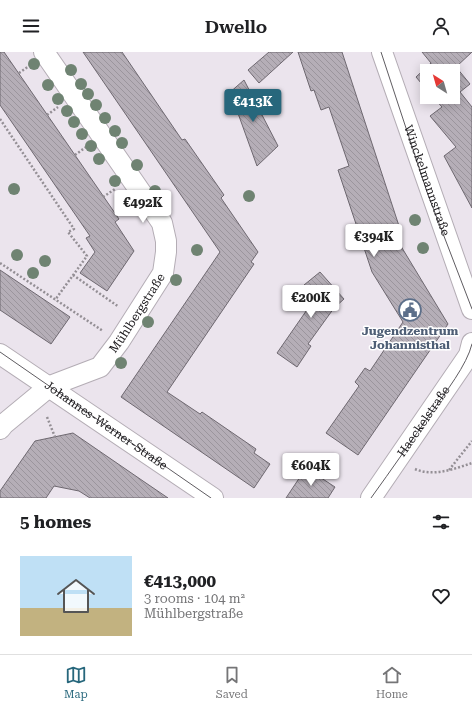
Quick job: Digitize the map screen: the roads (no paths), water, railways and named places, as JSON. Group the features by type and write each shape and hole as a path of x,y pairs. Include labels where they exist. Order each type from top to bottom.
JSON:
{"street":[{"name":"Mühlbergstraße","path":"0,429 50,386 100,367 119,342 163,273 166,252 166,241 162,223 44,52"},
{"name":"Winckelmannstraße","path":"382,52 472,309"},
{"name":"Haeckelstraße","path":"371,498 469,355 472,343"},
{"name":"Johannes-Werner-Straße","path":"0,354 50,386 213,498"}],"tram line":[{"path":"381,52 427,192 472,309"},
{"path":"371,498 455,378 465,361 472,344"},
{"path":"0,352 211,498"}],"place":[{"name":"Jugendzentrum Johannisthal","path":"410,310"}]}
